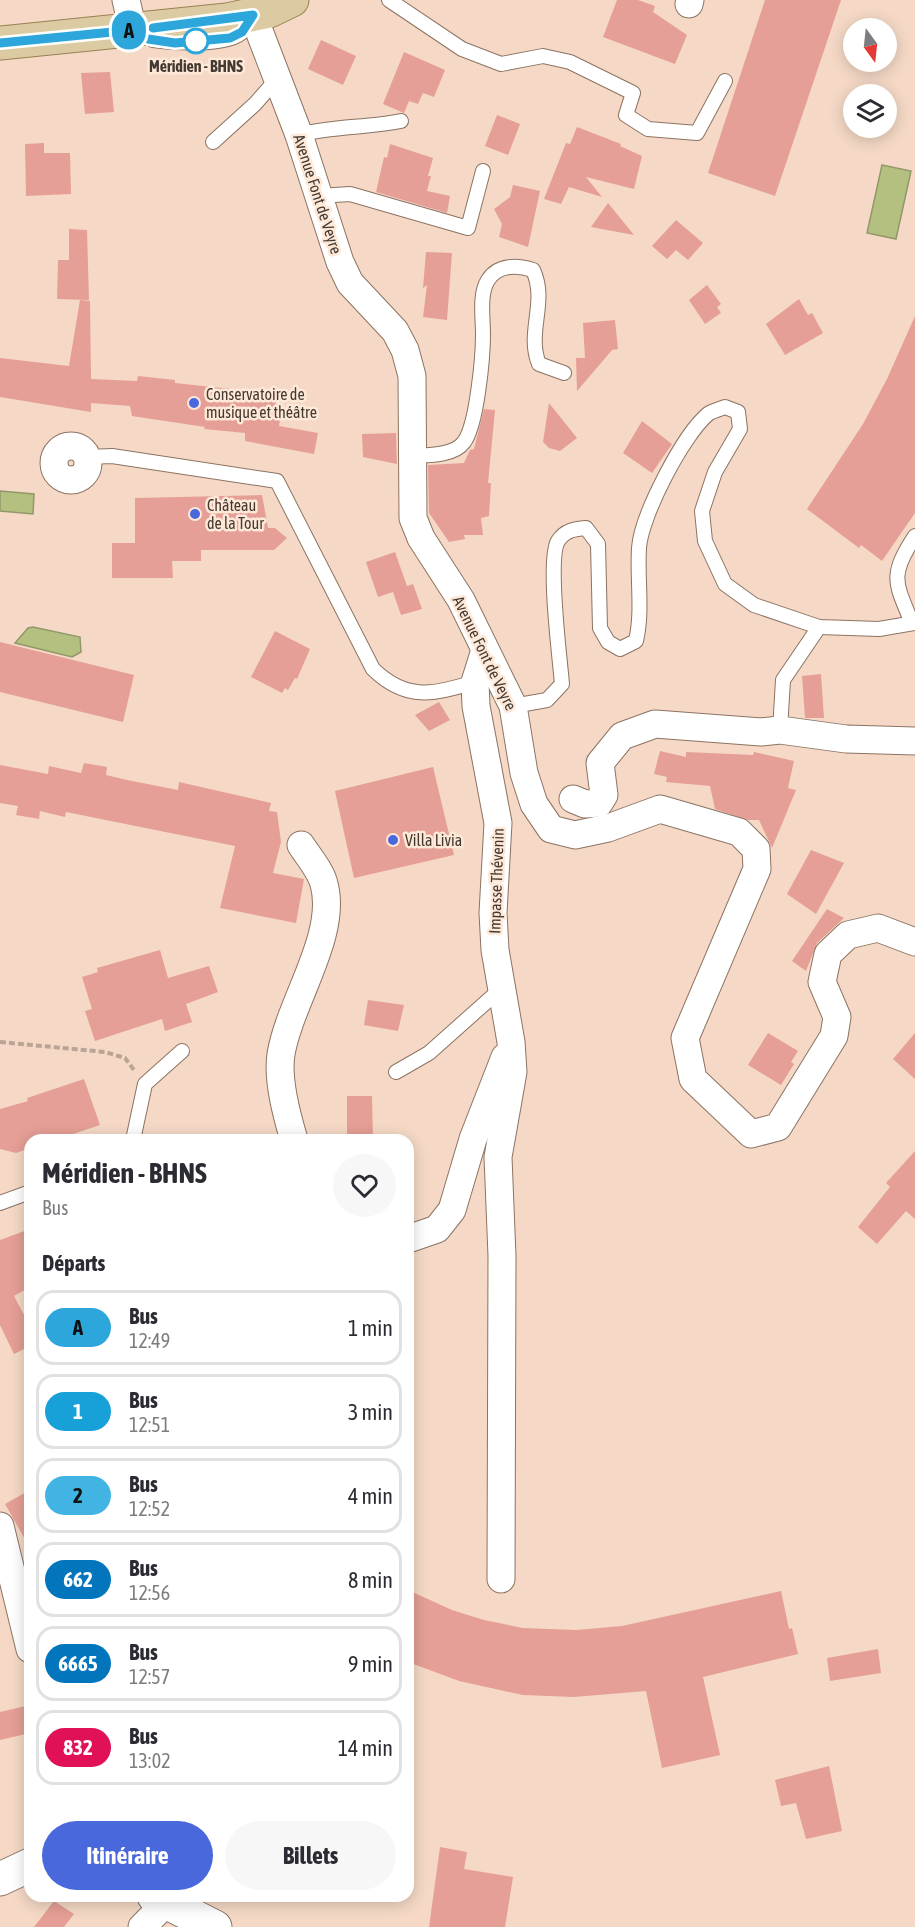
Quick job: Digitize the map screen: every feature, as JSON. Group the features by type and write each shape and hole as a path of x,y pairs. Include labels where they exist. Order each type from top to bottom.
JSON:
{"main road":[{"path":"0,43 130,15 270,6"}],"street":[{"name":"Avenue Font de Veyre","path":"270,6 277,79 299,135 350,283 395,332 405,350 412,376 413,518 422,538 461,600 513,706 524,773 534,804 551,829 575,835 608,828 660,809 739,832 756,849 757,869 685,1038 693,1079 751,1134 778,1127 834,1036 837,1017 822,982 828,954 848,935 878,928 915,942"},
{"name":"Impasse Thévenin","path":"485,650 475,682 476,706 498,823 494,914 495,950 511,1042 513,1072 498,1157 502,1256 501,1579"},
{"path":"573,799 585,804 599,803 604,795 600,763 622,736 655,724 761,732 780,730 846,739 915,741"},
{"path":"292,1134 285,1110 280,1057 303,983 321,945 327,915 324,883 301,844"},
{"path":"414,1237 437,1229 452,1210 486,1100 511,1042"},
{"path":"0,1526 24,1624"},
{"path":"0,1879 24,1868"},
{"path":"142,1927 158,1902"},
{"path":"166,1902 214,1927"}],"lane":[{"path":"389,0 462,49 501,64 543,56 570,62 633,93 626,115 648,129 697,133 725,81"},
{"path":"213,142 255,104 277,79"},
{"path":"299,135 321,129 368,128 401,121"},
{"path":"319,196 350,194 468,228 483,171"},
{"path":"412,456 454,449 464,442 472,419 483,360 483,302 488,280 501,268 520,266 534,270 541,294 533,333 534,350 539,364 564,373"},
{"path":"513,706 547,700 562,684 554,566 558,542 570,530 586,528 598,544 600,628 608,642 620,649 636,641 641,621 639,546 650,504 681,450 708,414 725,407 738,412 740,429 715,472 702,511 705,541 725,584 754,605 819,627 879,630 914,623 896,584 900,560 915,536"},
{"path":"87,457 112,456 277,481 373,669 388,683 407,690 431,694 475,682"},
{"path":"780,730 783,680 819,627"},
{"path":"396,1072 429,1053 502,988"},
{"path":"134,1134 145,1084 182,1051"},
{"path":"0,1203 24,1194"}],"path":[{"path":"0,1042 105,1052 124,1058 145,1084"}],"shaded area":[{"path":"882,165 911,171 896,239 867,233"},
{"path":"0,491 34,494 33,514 0,511"},
{"path":"33,627 80,637 81,652 72,657 15,643 28,628"}],"building":[{"path":"617,0 638,0 655,6 653,12 687,35 675,64 603,37"},
{"path":"765,0 841,0 775,196 708,173"},
{"path":"321,40 356,56 343,85 308,69"},
{"path":"404,52 445,70 434,97 423,93 418,104 409,101 404,113 383,104"},
{"path":"110,72 114,112 85,114 81,73"},
{"path":"497,115 520,124 508,155 485,146"},
{"path":"577,127 621,144 620,146 642,156 634,189 586,177 602,197 569,187 561,204 544,199 566,143 570,144"},
{"path":"44,143 44,153 70,153 71,194 26,196 25,144"},
{"path":"390,144 433,158 427,191 450,196 447,213 376,192 384,157 387,158"},
{"path":"513,185 540,191 528,247 499,237 502,224 494,209 510,197"},
{"path":"608,203 634,235 591,227"},
{"path":"676,220 703,243 688,260 676,250 667,259 652,246"},
{"path":"69,229 87,230 89,300 57,299 58,260 69,260"},
{"path":"426,252 452,253 447,320 423,317 427,285 423,288"},
{"path":"707,285 721,304 717,307 721,313 705,324 689,300"},
{"path":"799,299 808,315 812,313 823,333 785,355 766,324"},
{"path":"80,300 90,301 91,379 137,381 138,376 175,380 175,383 258,392 257,398 276,401 274,411 277,412 276,418 280,419 279,426 318,433 314,454 245,441 245,433 204,429 205,427 132,416 130,406 91,403 91,412 0,397 0,358 69,366"},
{"path":"915,316 915,513 882,561 861,545 859,548 807,509 863,424 887,379"},
{"path":"615,320 618,349 612,350 577,391 576,358 585,358 583,323"},
{"path":"549,403 577,438 560,451 549,448 543,442"},
{"path":"484,409 495,410 488,483 491,483 489,516 481,518 483,535 464,535 465,539 449,542 429,513 428,465 464,463 470,450 474,449"},
{"path":"642,421 672,444 652,473 623,453"},
{"path":"396,433 397,464 363,457 362,434"},
{"name":"Château de la Tour","path":"262,495 268,528 275,528 287,538 274,550 201,550 201,561 172,561 173,578 112,578 112,543 135,543 135,498"},
{"path":"395,552 407,586 413,584 422,609 401,615 393,592 378,597 366,562"},
{"path":"275,631 310,649 297,679 295,678 288,690 285,688 282,693 251,677"},
{"path":"0,642 134,675 123,722 0,692"},
{"path":"821,674 824,718 805,718 802,676"},
{"path":"439,702 450,720 429,731 415,715"},
{"path":"660,751 686,757 686,752 753,755 754,752 794,761 788,788 796,790 772,848 759,820 748,820 715,809 710,786 666,782 667,777 654,774"},
{"path":"84,763 107,767 106,775 127,780 178,790 179,782 271,803 269,811 277,812 281,842 273,873 304,879 296,923 220,908 235,846 66,812 65,817 40,811 39,819 16,815 18,806 0,803 0,765 48,774 49,766 81,773"},
{"name":"Villa Livia","path":"433,767 454,855 354,878 335,791"},
{"path":"811,850 844,863 816,914 787,894"},
{"path":"827,909 844,918 817,943 806,971 792,961"},
{"path":"160,950 168,978 209,966 218,992 186,1004 192,1022 165,1031 162,1019 95,1041 85,1011 92,1009 82,977 98,972 97,968"},
{"path":"368,1000 404,1005 398,1031 364,1025"},
{"path":"768,1033 798,1051 791,1062 794,1064 781,1085 748,1065"},
{"path":"915,1033 915,1079 893,1059"},
{"path":"84,1079 100,1125 73,1134 24,1134 24,1150 16,1153 0,1149 0,1109 28,1101 27,1098"},
{"path":"347,1096 372,1096 373,1134 347,1134"},
{"path":"915,1151 915,1219 906,1211 877,1244 858,1227 890,1187 886,1183"},
{"path":"24,1231 24,1290 14,1296 24,1315 24,1349 14,1354 0,1325 0,1240"},
{"path":"24,1493 24,1537 5,1504"},
{"path":"781,1591 789,1629 792,1628 798,1654 703,1677 720,1755 662,1768 646,1691 574,1697 523,1695 459,1681 414,1664 414,1593 452,1610 484,1620 523,1628 576,1630 622,1626"},
{"path":"878,1649 881,1673 830,1681 827,1658"},
{"path":"24,1706 24,1734 0,1740 0,1712"},
{"path":"829,1766 842,1831 806,1839 796,1803 781,1806 775,1780"},
{"path":"440,1847 467,1852 464,1869 513,1877 505,1927 429,1927"},
{"path":"53,1902 74,1914 64,1927 34,1927"}],"bus line":[{"name":"A","path":"0,43 133,30 148,39 175,43 230,38 242,32 253,15 153,28"}],"place":[{"name":"Méridien - BHNS","path":"196,41"},
{"name":"Conservatoire de musique et théâtre","path":"194,403"},
{"name":"Château de la Tour","path":"195,514"},
{"name":"Villa Livia","path":"393,840"}]}
